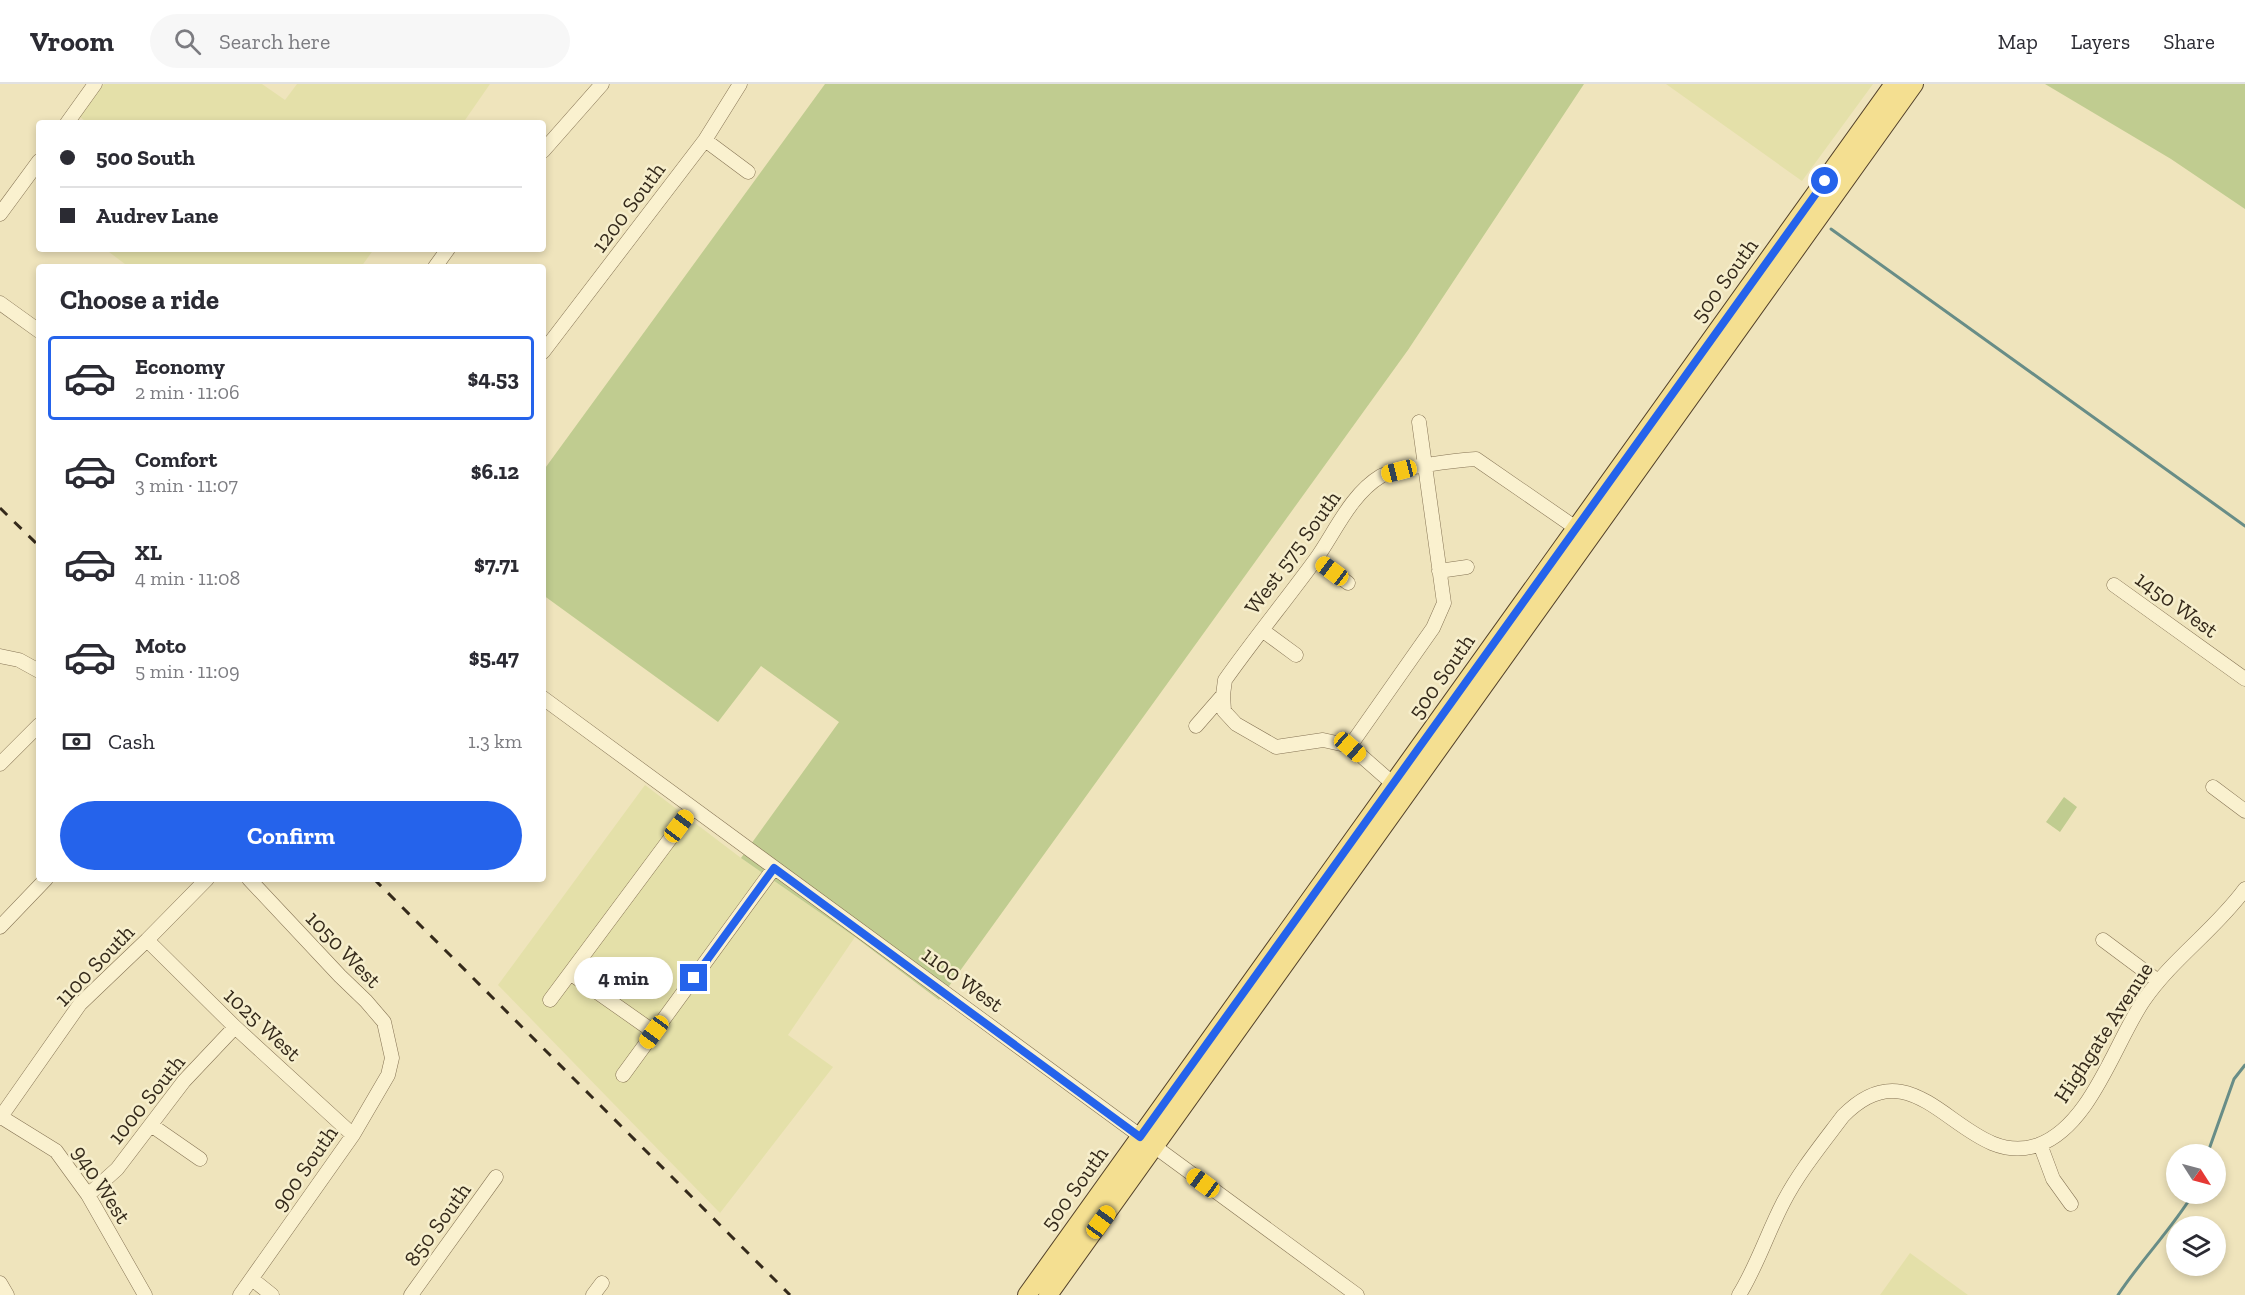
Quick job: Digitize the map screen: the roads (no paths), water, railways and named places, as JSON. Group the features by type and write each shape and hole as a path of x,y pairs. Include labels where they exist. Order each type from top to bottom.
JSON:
{"main road":[{"name":"500 South","path":"1400,790 1576,528 1894,84"},
{"name":"500 South","path":"1028,1295 1147,1142 1914,84"},
{"name":"500 South","path":"1048,1295 1147,1142"}],"street":[{"path":"546,148 602,84"},
{"name":"1200 South","path":"546,348 705,140 741,84"},
{"path":"69,120 87,87"},
{"path":"705,140 748,172"},
{"path":"0,214 36,165"},
{"path":"0,303 36,329"},
{"path":"1350,747 1433,628 1444,603 1419,422"},
{"name":"West 575 South","path":"1196,726 1223,695 1225,680 1316,559 1358,497 1371,483 1384,475 1457,460 1476,459 1576,528"},
{"path":"1316,559 1348,583"},
{"path":"1439,571 1467,567"},
{"name":"1450 West","path":"2114,585 2245,679"},
{"path":"1262,630 1296,655"},
{"path":"0,656 19,660 36,669"},
{"path":"1223,695 1224,711 1236,724 1276,747 1323,740 1350,747 1400,790"},
{"name":"1100 West","path":"546,700 1357,1295"},
{"path":"0,764 36,728"},
{"path":"2213,787 2245,811"},
{"path":"550,1000 693,808"},
{"path":"623,1075 774,868"},
{"path":"0,927 43,882"},
{"name":"1100 South","path":"1,1118 80,1004 204,882"},
{"name":"1050 West","path":"252,882 384,1022 392,1058"},
{"name":"Highgate Avenue","path":"1739,1295 1754,1270 1783,1203 1800,1175 1843,1116 1864,1098 1877,1093 1904,1092 1931,1103 1988,1143 2014,1149 2040,1144 2061,1131 2094,1092 2136,1012 2158,981 2178,958 2219,921 2245,889"},
{"name":"1025 West","path":"147,940 235,1027 353,1136"},
{"path":"2103,940 2158,981"},
{"path":"570,973 654,1032"},
{"name":"1000 South","path":"88,1195 117,1169 184,1081 235,1027"},
{"name":"900 South","path":"240,1295 353,1136 388,1075 392,1058"},
{"name":"940 West","path":"1,1118 56,1151 88,1195 145,1295"},
{"path":"151,1125 200,1159"},
{"path":"2040,1144 2053,1179 2071,1204"},
{"name":"850 South","path":"411,1295 496,1178"},
{"path":"252,1279 272,1295"},
{"path":"0,1283 7,1295"},
{"path":"593,1295 602,1283"}],"waterway":[{"path":"1831,229 2245,526"},
{"path":"2211,1144 2234,1079 2245,1065"},
{"path":"2118,1295 2186,1204"}],"railway":[{"path":"0,508 36,543"},
{"path":"377,882 790,1295"}]}
